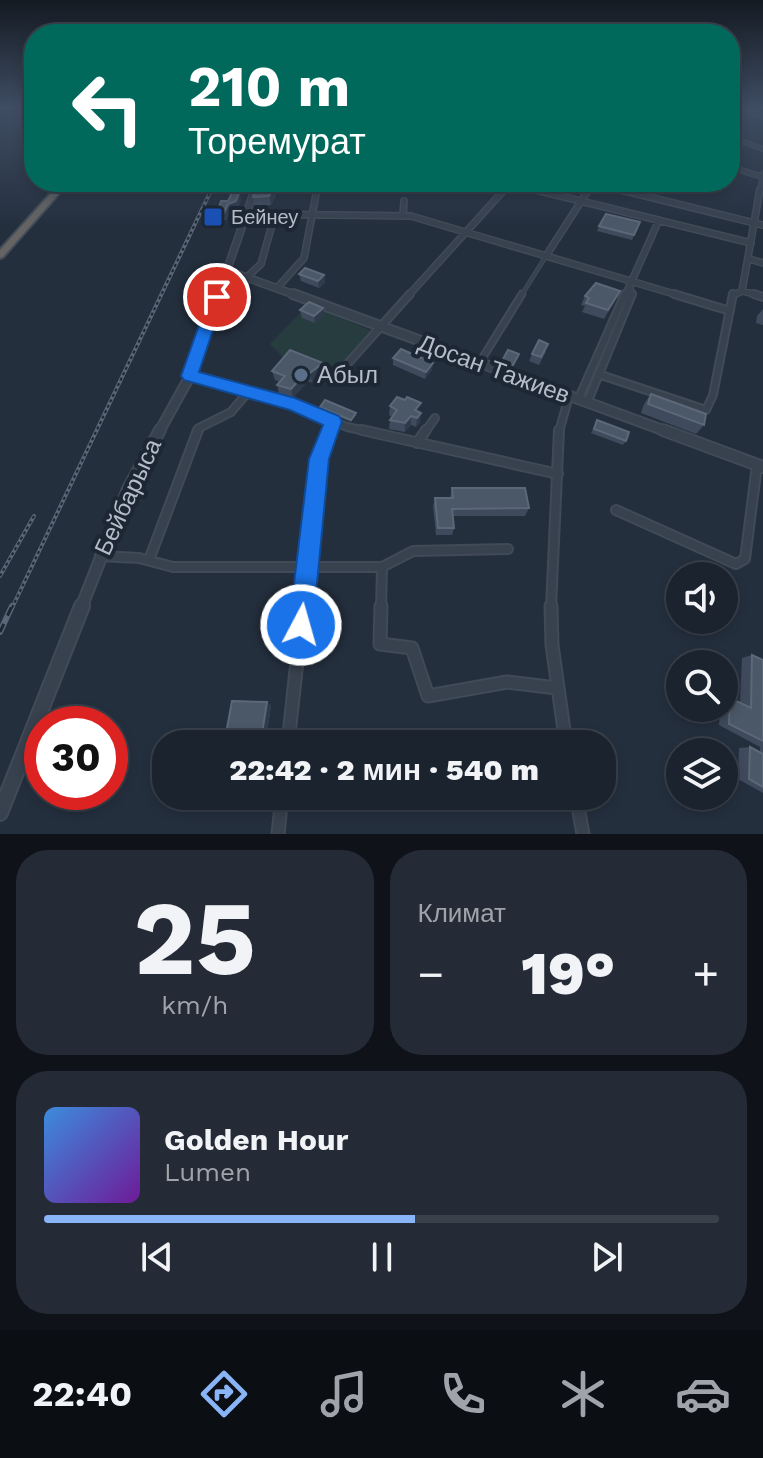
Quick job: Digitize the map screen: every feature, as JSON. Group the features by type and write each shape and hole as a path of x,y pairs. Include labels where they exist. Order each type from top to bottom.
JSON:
{"highway":[{"path":"0,255 56,192"}],"street":[{"path":"740,170 762,175 742,291"},
{"name":"Бейбарыса","path":"0,813 128,489 190,376 254,192"},
{"path":"278,287 304,258 316,192"},
{"path":"341,371 503,192"},
{"path":"546,192 751,243"},
{"path":"480,363 587,192"},
{"path":"624,192 763,225"},
{"path":"403,215 404,201"},
{"path":"564,730 557,688 551,606 557,439 632,295 632,284 664,202"},
{"path":"246,214 403,215 730,311"},
{"path":"248,276 261,264 275,214"},
{"path":"749,259 763,263"},
{"name":"Досан Тажиев","path":"226,270 760,466"},
{"path":"598,374 706,410 713,395 733,293 742,291 763,297"},
{"path":"578,400 598,374 614,326"},
{"path":"190,376 295,405 333,421 558,474"},
{"path":"149,560 199,428 231,412 248,392"},
{"path":"417,443 435,418"},
{"path":"289,730 319,459 333,421"},
{"path":"616,510 728,562 741,562 745,559 760,466"},
{"path":"100,556 149,560 173,567 382,567 413,551 508,549"},
{"path":"382,567 380,644 412,648 428,696 507,682 557,688"},
{"path":"278,834 281,810"},
{"path":"579,810 583,834"}],"green space":[{"path":"308,305 372,331 340,369 294,350 283,357 270,344"}],"building":[{"path":"255,192 271,192 269,196 253,197"},
{"path":"232,193 239,193 236,201 228,204 224,213 217,213 221,201 228,201"},
{"path":"606,214 640,222 634,235 599,226"},
{"path":"305,268 324,275 318,281 299,274"},
{"path":"596,283 620,291 608,310 586,303 589,298 585,296"},
{"path":"309,302 323,308 314,316 300,310"},
{"path":"539,340 548,344 541,357 532,354"},
{"path":"401,349 433,363 426,372 393,358"},
{"path":"290,350 323,363 310,373 306,372 291,389 277,385 285,376 272,371"},
{"path":"508,350 519,354 513,365 502,361"},
{"path":"651,394 706,414 704,425 648,404"},
{"path":"397,397 405,400 407,397 421,403 415,410 421,413 417,418 411,416 405,423 390,420 397,410 390,406"},
{"path":"325,400 356,413 351,420 320,407"},
{"path":"597,420 629,432 626,441 594,429"},
{"path":"452,488 525,488 529,508 452,509 454,528 438,528 435,498 453,498"},
{"path":"752,655 763,660 763,741 729,724 738,722 738,702 751,708"},
{"path":"232,701 267,702 263,730 227,730"},
{"path":"750,747 763,754 763,787 749,779"}],"railway":[{"path":"12,608 210,192"},
{"path":"0,576 34,516"},
{"path":"0,632 12,606"}],"place":[{"name":"Бейнеу","path":"213,217"},
{"name":"Абыл","path":"301,375"}],"route":[{"path":"217,297 190,376 295,405 333,421 319,459 301,625"}]}
